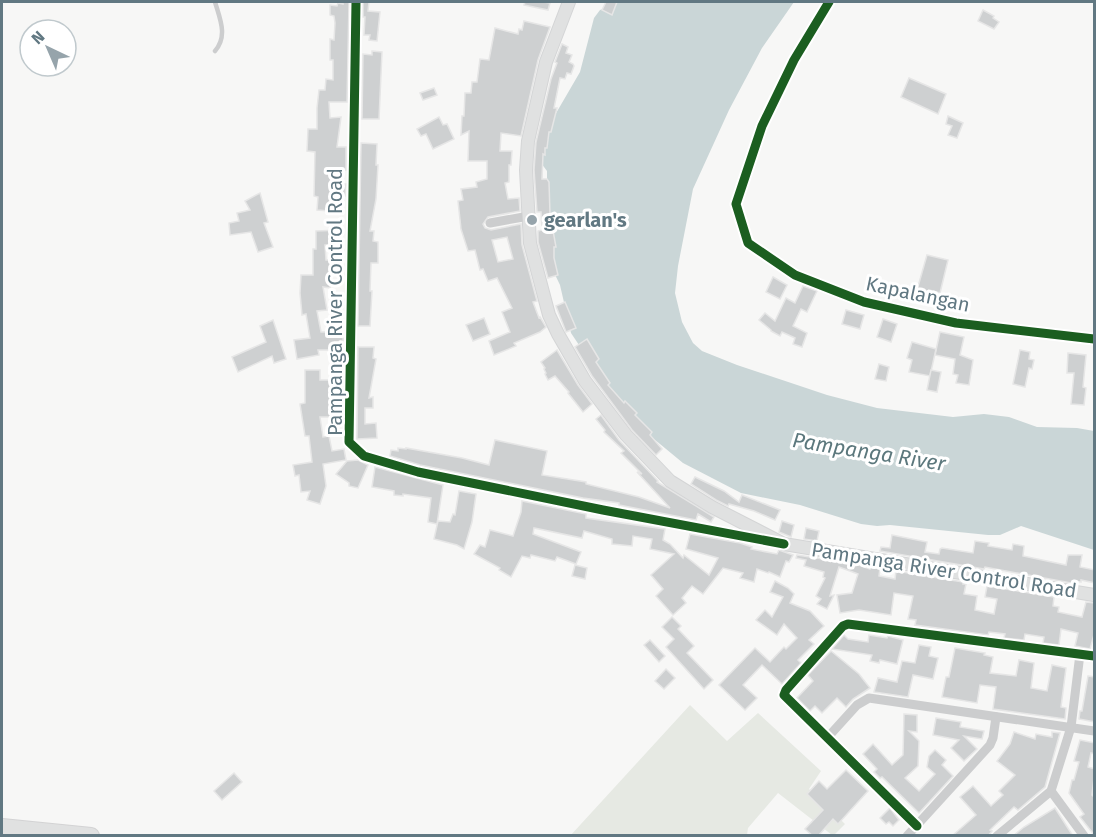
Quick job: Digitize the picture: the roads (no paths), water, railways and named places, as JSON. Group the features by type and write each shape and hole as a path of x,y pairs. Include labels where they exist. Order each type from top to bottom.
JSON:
{"highway":[{"path":"2,827 91,836"}],"main road":[{"path":"569,2 546,62 528,141 526,170 530,243 549,315 574,363 609,414 670,481 712,507 784,543"},
{"name":"Pampanga River Control Road","path":"784,543 1095,595"}],"street":[{"name":"Pampanga River Control Road","path":"356,2 349,442 364,456 418,472 603,510 784,543"},
{"name":"Kapalangan","path":"829,2 794,60 762,126 736,204 748,243 795,275 864,302 956,322 1095,339"},
{"path":"490,223 529,216"},
{"path":"917,826 785,697 784,693 843,626 848,624 1095,656"},
{"path":"998,835 1051,790 1071,727 1080,654"},
{"path":"828,737 857,705 869,698 1095,731"},
{"path":"907,836 990,745 996,717"},
{"path":"1051,790 1084,836"}],"lane":[{"path":"215,2 223,36 221,44 215,51"}],"water":[{"name":"Pampanga River","path":"617,2 794,2 762,48 729,110 693,189 675,293 682,322 693,343 702,351 737,365 827,395 877,408 953,417 984,414 1009,417 1037,427 1077,428 1094,431 1094,550 1021,526 1000,535 988,535 890,525 877,526 861,524 800,505 741,493 683,463 637,425 571,333 560,285 548,260 541,228 547,205 547,171 541,163 541,139 580,72 594,18 600,10"}],"place":[{"name":"gearlan's","path":"532,220"}]}
